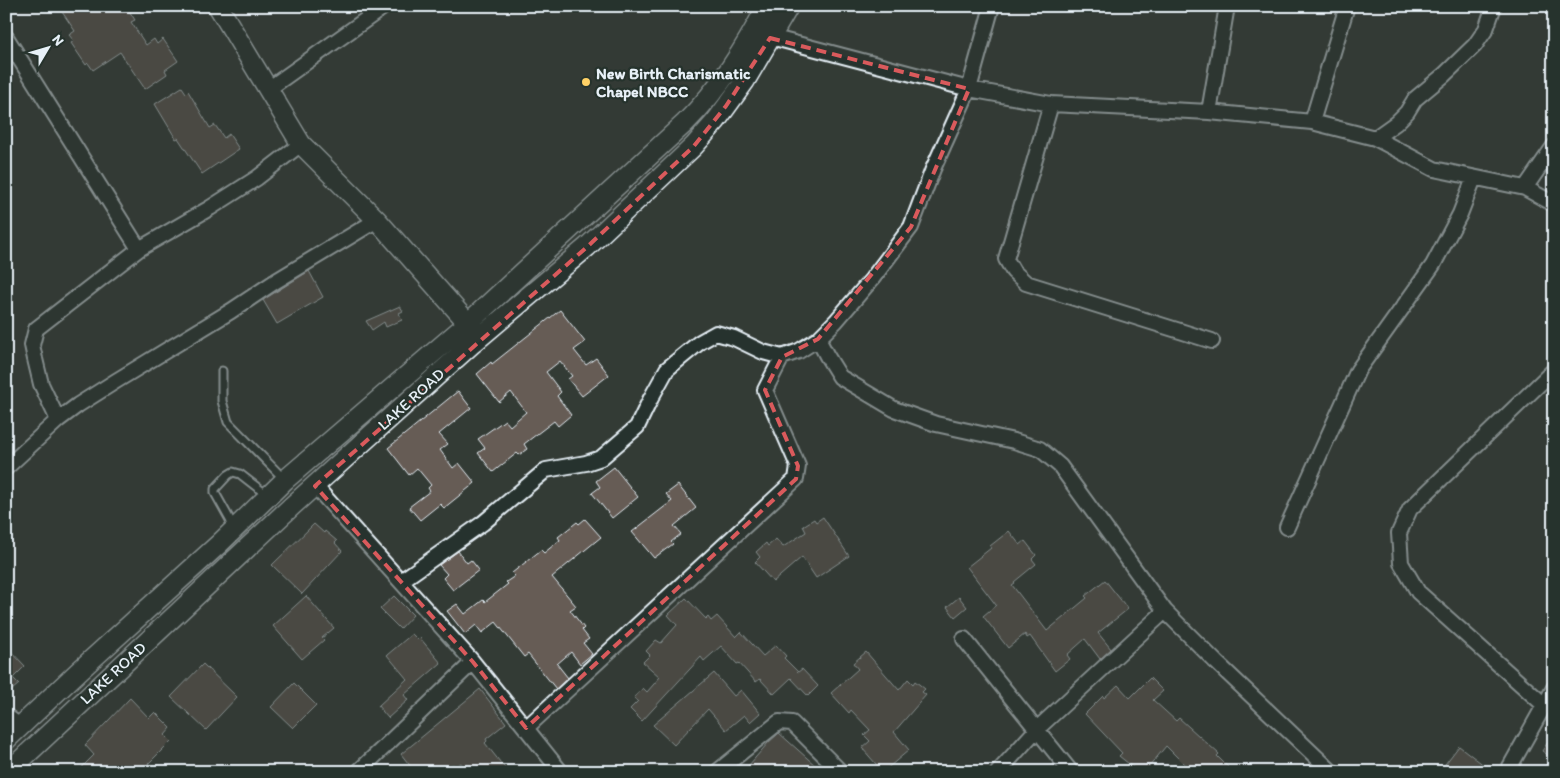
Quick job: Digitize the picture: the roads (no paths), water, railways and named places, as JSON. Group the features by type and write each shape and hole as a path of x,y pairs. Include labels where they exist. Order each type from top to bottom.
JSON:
{"main road":[{"path":"218,6 301,144 377,220 468,323"},
{"name":"LAKE ROAD","path":"6,740 13,721 235,528 286,480 468,323 704,104 720,84 767,6"},
{"name":"LAKE ROAD","path":"8,772 292,506 472,344 587,247 694,146 716,121 744,81 789,6"}],"street":[{"path":"267,90 384,6"},
{"path":"401,581 483,522 546,470 586,463 601,458 637,427 650,398 667,369 700,342 716,333 734,338 763,352 782,357 799,351 818,339 866,286 911,227 933,169 969,89 992,6"},
{"path":"1209,112 1227,6"},
{"path":"1312,122 1347,6"},
{"path":"1376,138 1396,123 1407,112 1415,99 1444,75 1475,45 1486,29 1494,6"},
{"path":"752,32 969,89 1051,104 1209,112 1312,122 1376,138 1434,169 1525,188 1554,204"},
{"path":"6,36 138,249"},
{"path":"1051,104 1006,259 1014,271 1026,282 1212,341"},
{"path":"58,420 41,384 32,345 36,329 138,249 210,208 257,178 301,144"},
{"path":"1525,188 1554,146"},
{"path":"1287,527 1358,370 1432,265 1460,214 1474,178"},
{"path":"6,468 58,420 78,405 377,220"},
{"path":"818,339 840,377 894,409 936,424 1014,441 1040,449 1060,466 1165,611 1332,772"},
{"path":"526,728 796,479 798,466 765,390 782,357"},
{"path":"1544,704 1418,592 1401,563 1399,533 1410,509 1554,370"},
{"path":"315,486 473,662 561,772"},
{"path":"998,772 1037,729 1165,611"},
{"path":"964,639 1072,772"},
{"path":"358,772 473,662"},
{"path":"1507,772 1554,688"},
{"path":"717,772 779,722 792,722 841,772"}],"lane":[{"path":"222,371 222,401 228,422 286,480"},
{"path":"235,528 215,493 215,489 228,474 233,472 240,474 269,497"}],"place":[{"name":"New Birth Charismatic Chapel NBCC","path":"586,82"}]}
